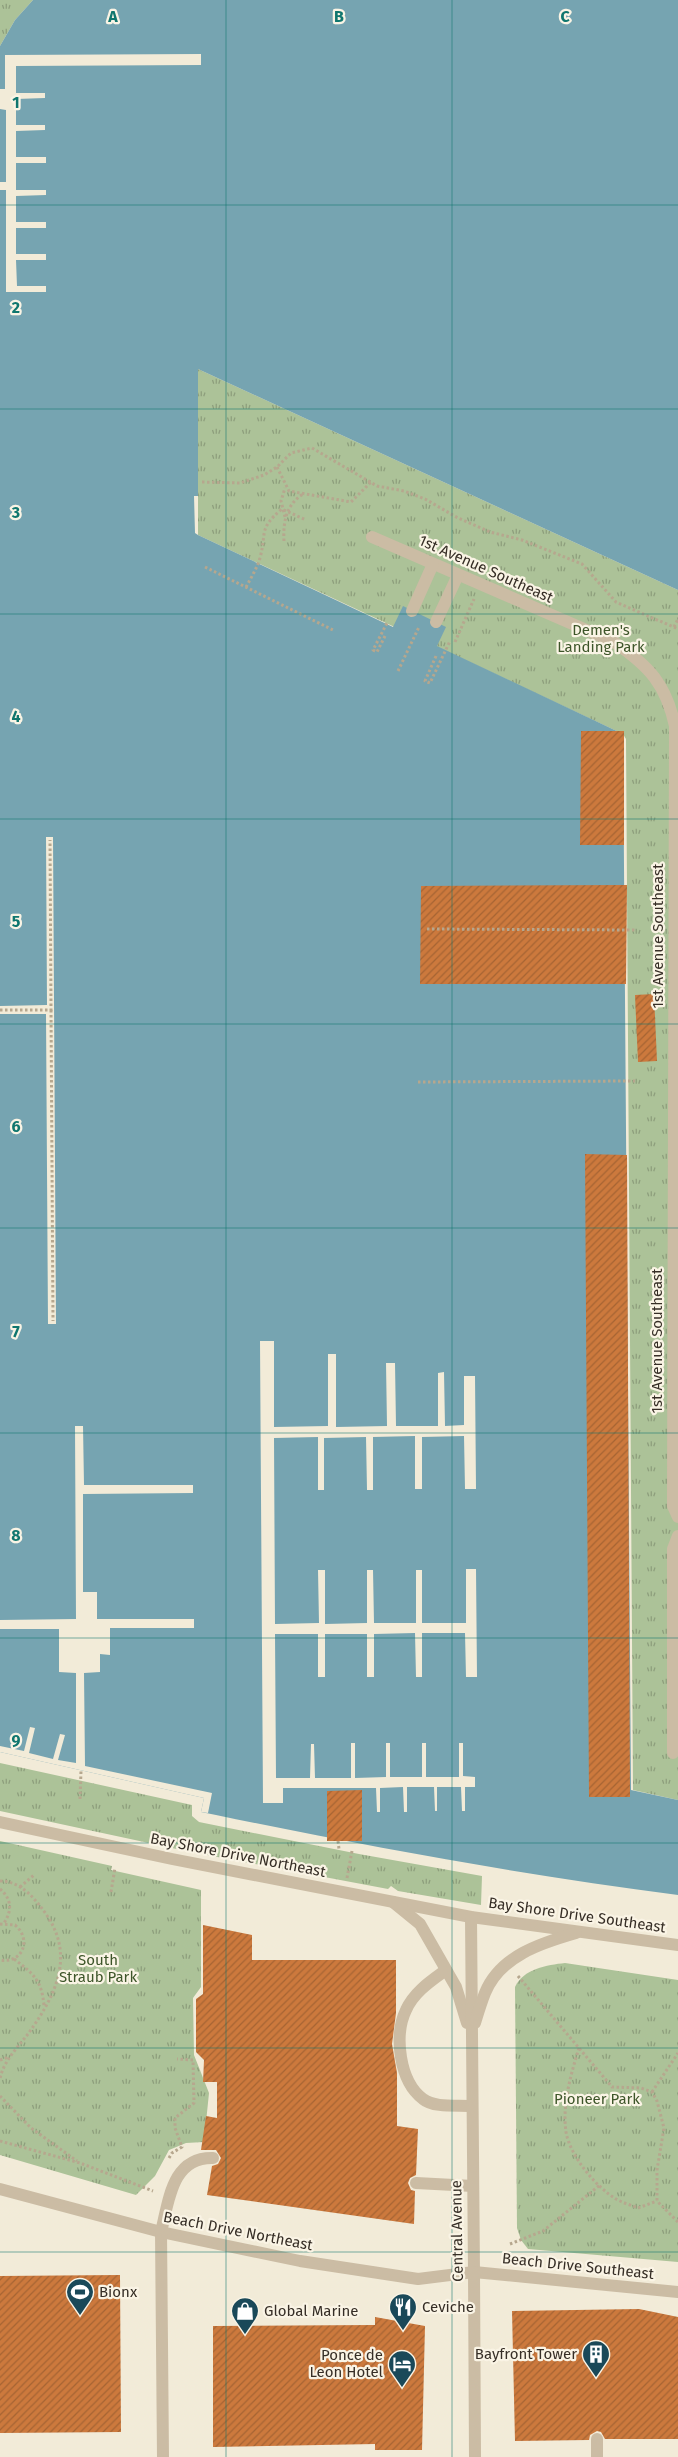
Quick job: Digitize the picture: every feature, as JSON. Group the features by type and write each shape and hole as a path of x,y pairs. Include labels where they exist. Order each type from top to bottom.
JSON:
{"street":[{"name":"1st Avenue Southeast","path":"372,537 614,642 638,659 657,680 670,702 675,726 673,1506 678,1517"},
{"path":"412,611 434,564"},
{"path":"436,622 458,575"},
{"path":"673,1753 673,1549 678,1536"},
{"name":"Bay Shore Drive Northeast","path":"0,1822 172,1859 471,1917"},
{"name":"Central Avenue","path":"392,1902 420,1924 456,1987 471,2035"},
{"name":"Central Avenue","path":"471,1917 475,2457"},
{"name":"Bay Shore Drive Southeast","path":"471,1917 678,1945"},
{"name":"Central Avenue","path":"471,2035 486,1991 506,1963 524,1952 549,1941 582,1932"},
{"path":"446,1970 419,1990 406,2010 400,2056 411,2086 423,2099 435,2104 471,2106"},
{"path":"163,2457 161,2232 167,2207 181,2169 195,2160 213,2158"},
{"path":"416,2183 473,2186"},
{"name":"Beach Drive Northeast","path":"0,2189 161,2232 300,2261 418,2279 474,2272"},
{"name":"Beach Drive Southeast","path":"474,2272 678,2292"},
{"path":"597,2457 598,2439"}],"path":[{"path":"202,482 240,483 264,475 277,467 291,453 312,448 371,482 425,499 458,518 490,532 522,540 582,564 616,602 676,628 678,619"},
{"path":"277,467 285,488 281,501 285,517 284,541"},
{"path":"285,488 304,494 351,502 371,482"},
{"path":"285,517 294,501 304,494"},
{"path":"282,509 306,520"},
{"path":"246,587 259,560 262,537 266,527 271,518 282,509"},
{"path":"205,566 333,630"},
{"path":"455,642 481,585"},
{"path":"398,671 421,622"},
{"path":"385,636 377,652 373,650 387,623"},
{"path":"436,656 425,681 430,683 450,641"},
{"path":"50,840 53,1321"},
{"path":"427,929 635,930"},
{"path":"0,1010 51,1010"},
{"path":"418,1082 635,1081"},
{"path":"80,1800 81,1771"},
{"path":"338,1841 339,1849"},
{"path":"344,1892 352,1851"},
{"path":"111,1892 115,1868"},
{"path":"20,1887 34,1875"},
{"path":"0,1881 20,1887 34,1898 48,1917 60,1942 62,1962 56,1991 44,2006 29,2033 10,2057 0,2079"},
{"path":"0,1889 10,1900 10,1914 2,1924"},
{"path":"0,1960 14,1959 19,1956 25,1945 23,1934 15,1925 2,1924"},
{"path":"14,1959 36,1977 43,1991 44,2006"},
{"path":"516,1974 612,2087 641,2088 652,2092 657,2101 664,2128 657,2170 657,2201 678,2222"},
{"path":"579,2048 571,2072 566,2109 566,2133 578,2160 600,2185 617,2199 638,2208 657,2201"},
{"path":"652,2092 678,2053"},
{"path":"0,2060 10,2057"},
{"path":"166,2166 172,2153 182,2147 175,2128 175,2118 194,2102 193,2060 177,2059"},
{"path":"0,2096 31,2128 52,2145 80,2163"},
{"path":"0,2141 80,2163 155,2192 158,2185"},
{"path":"510,2244 543,2231 600,2185"}],"green space":[{"path":"0,0 33,0 15,20 0,46"},
{"name":"Demen's Landing Park","path":"198,369 678,590 678,1800 633,1790 626,739 623,734 198,535"},
{"path":"0,1763 192,1805 192,1816 199,1822 482,1876 481,1905 398,1891 391,1886 388,1889 186,1851 0,1811"},
{"name":"South Straub Park","path":"0,1841 112,1866 111,1870 201,1890 201,1987 193,1998 194,2055 209,2093 204,2142 186,2143 169,2150 155,2176 136,2195 0,2155"},
{"name":"Pioneer Park","path":"565,1963 678,1980 678,2262 528,2249 521,2240 517,2228 515,1987 524,1976 536,1969"}],"water":[{"path":"33,0 678,0 678,590 198,369 198,496 194,496 195,533 198,535 393,627 403,606 446,627 437,646 623,734 631,1790 678,1800 678,1895 562,1879 447,1860 201,1812 204,1798 0,1752 0,46 15,20"}],"pier":[{"path":"201,54 201,65 16,66 16,93 45,93 45,98 16,99 16,125 45,125 45,130 16,131 16,157 46,157 46,163 16,163 16,190 46,190 46,195 16,196 16,222 46,222 46,228 16,228 16,254 46,254 46,260 16,260 17,286 46,286 46,292 6,292 6,190 0,190 0,182 6,182 6,110 0,109 0,89 5,89 5,55"},
{"path":"46,837 53,837 56,1324 48,1324 46,1014 0,1014 0,1006 47,1005"},
{"path":"260,1341 274,1341 274,1427 328,1426 328,1354 336,1354 336,1427 387,1426 386,1363 395,1363 396,1426 438,1426 438,1373 444,1372 445,1426 464,1425 464,1376 475,1376 476,1489 465,1489 464,1436 422,1437 422,1489 415,1489 415,1436 373,1437 373,1490 367,1490 366,1437 324,1438 324,1490 318,1490 318,1437 274,1438 275,1624 319,1623 318,1570 325,1570 325,1624 367,1623 367,1570 373,1570 374,1623 416,1623 416,1570 422,1570 422,1623 466,1623 466,1569 476,1569 477,1677 466,1677 465,1633 422,1633 422,1677 416,1677 415,1633 374,1634 374,1677 367,1677 367,1634 325,1634 325,1677 318,1677 318,1634 275,1634 276,1778 310,1778 311,1744 314,1744 315,1778 351,1778 351,1743 355,1743 355,1778 386,1777 386,1743 390,1743 390,1777 422,1777 422,1743 426,1743 426,1777 459,1777 459,1743 463,1743 463,1776 475,1777 475,1787 465,1787 465,1811 462,1811 461,1787 437,1787 437,1811 435,1811 434,1787 407,1787 407,1812 404,1812 403,1787 380,1788 380,1812 377,1812 376,1788 283,1788 283,1803 263,1803"},
{"path":"75,1426 83,1426 84,1485 193,1485 193,1493 83,1494 83,1592 97,1592 97,1619 194,1619 194,1628 110,1628 110,1655 100,1654 100,1672 84,1673 85,1766 212,1793 208,1813 201,1812 204,1798 0,1752 0,1746 24,1751 30,1727 35,1728 29,1753 53,1759 60,1734 65,1735 58,1760 76,1763 76,1673 59,1672 59,1629 0,1629 0,1620 76,1619"}],"building":[{"path":"581,731 624,731 624,845 580,845"},
{"path":"627,885 626,984 420,984 421,886"},
{"path":"654,994 657,1061 638,1062 635,995"},
{"path":"585,1154 627,1155 630,1797 589,1797"},
{"path":"362,1790 362,1841 327,1841 327,1791"},
{"path":"203,1925 252,1935 252,1960 396,1960 396,2013 392,2044 397,2073 397,2126 418,2129 416,2175 410,2178 408,2183 411,2190 415,2191 414,2224 207,2195 212,2166 218,2164 221,2158 216,2150 201,2150 206,2116 217,2118 217,2082 203,2082 204,2060 196,2052 196,1999 203,1994"},
{"path":"120,2275 121,2432 0,2433 0,2276"},
{"name":"Bayfront Tower","path":"639,2309 678,2317 678,2439 605,2439 601,2432 597,2431 590,2435 589,2440 515,2441 512,2311"},
{"path":"375,2317 425,2326 422,2450 375,2450 375,2444 213,2447 213,2326 375,2325"}],"place":[{"name":"Bionx","path":"80,2316"},
{"name":"Ceviche","path":"403,2331"},
{"name":"Global Marine","path":"245,2335"},
{"name":"Bayfront Tower","path":"596,2378"},
{"name":"Ponce de Leon Hotel","path":"402,2388"}]}
